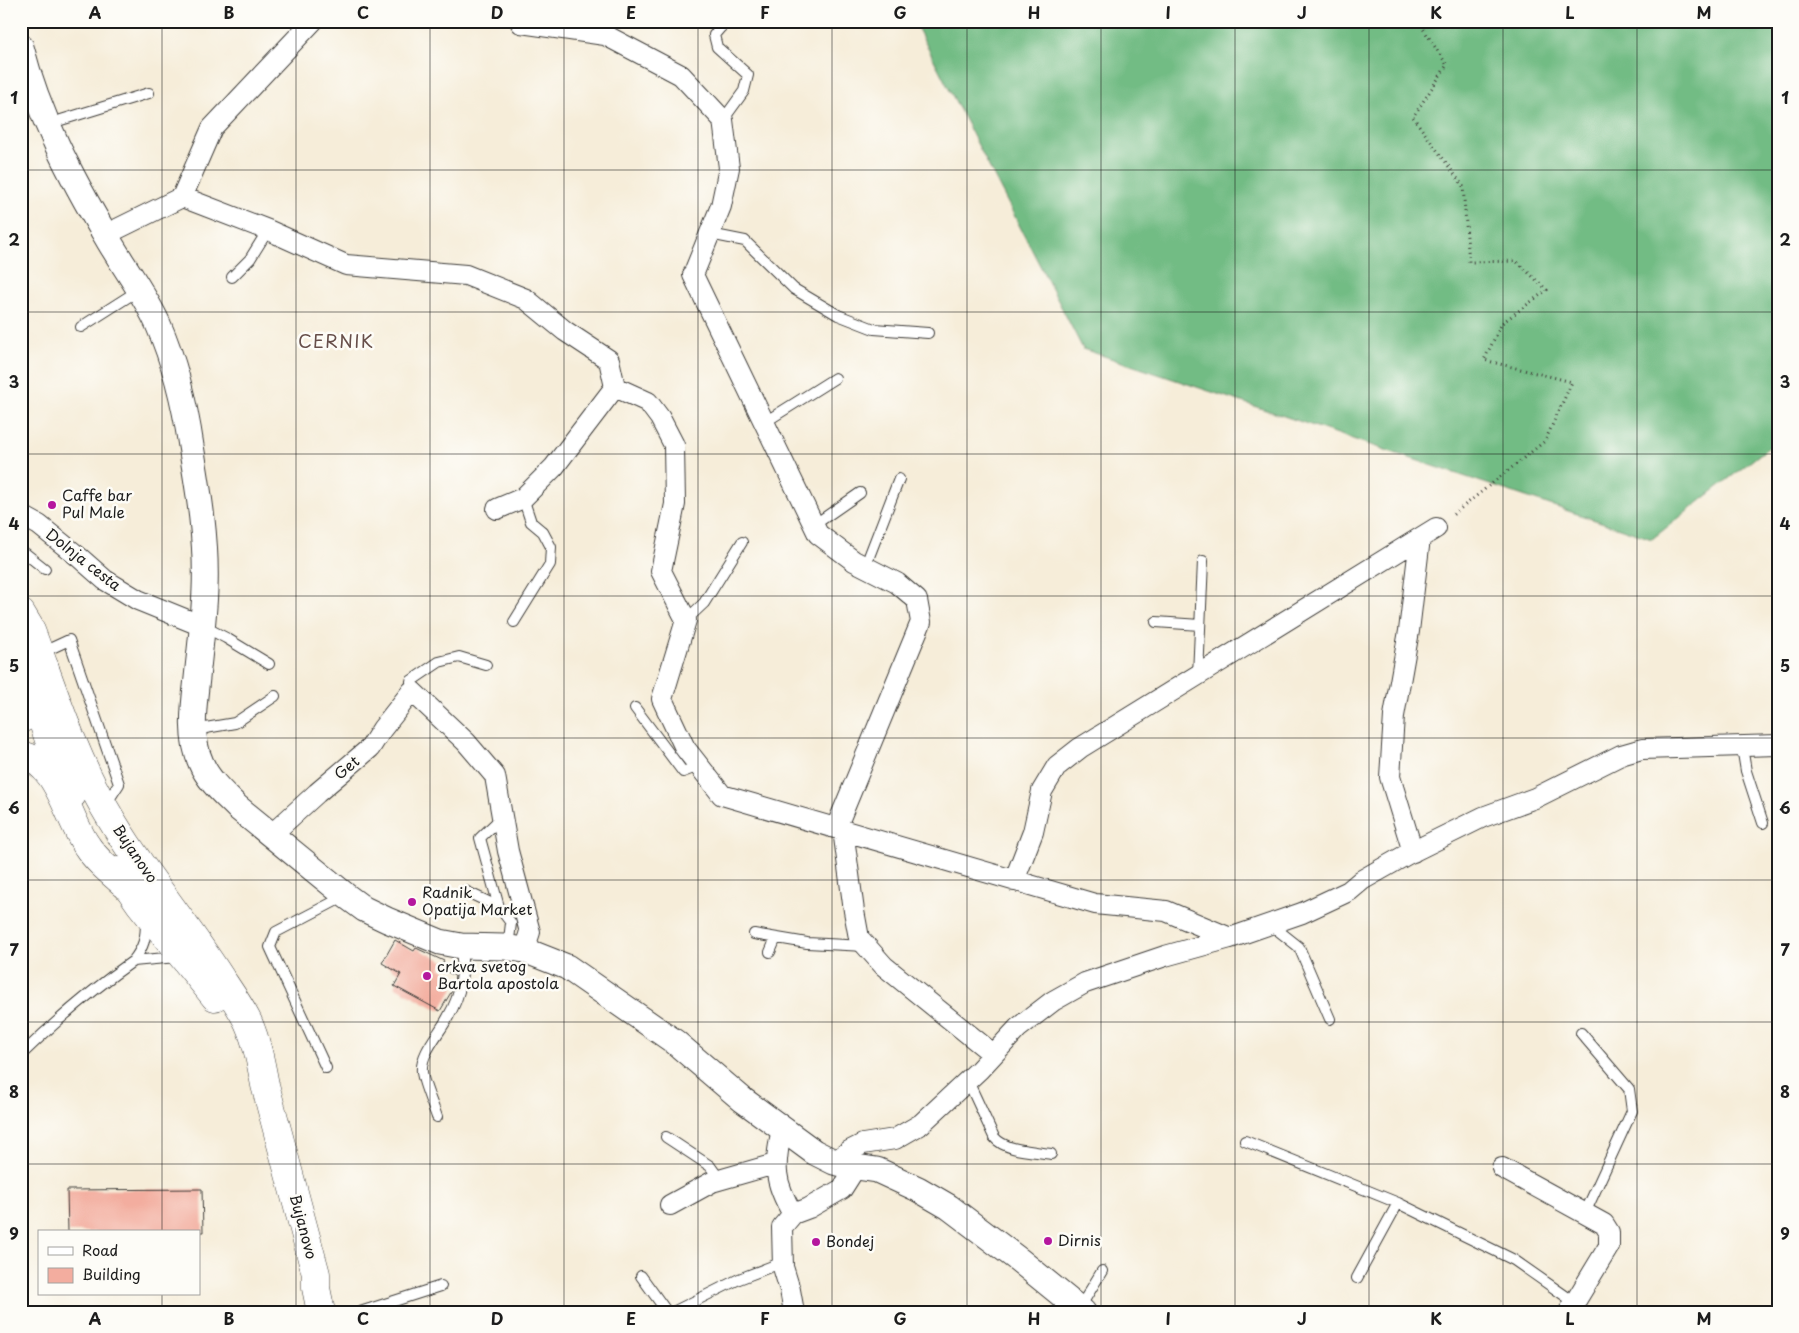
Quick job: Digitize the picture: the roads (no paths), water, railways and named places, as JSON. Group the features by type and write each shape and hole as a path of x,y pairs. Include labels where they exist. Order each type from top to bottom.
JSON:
{"main road":[{"name":"Bujanovo","path":"21,613 30,628 35,664 104,807 149,875 196,940 248,1024 259,1056 316,1274 316,1288 321,1312"},
{"path":"26,707 42,689 35,664"},
{"name":"Bujanovo","path":"26,707 96,840 135,897 215,997 237,1030 265,1084"},
{"path":"26,707 51,710 67,728"},
{"path":"21,755 34,758 48,772 86,845 135,897"}],"street":[{"path":"105,235 182,197 212,128 313,21"},
{"path":"521,23 606,35 681,76 723,120 729,168 721,206 693,275 818,534 854,562 897,583 917,600 921,622 839,829 859,938 884,966 993,1054"},
{"path":"21,47 28,74 55,141 105,235 140,290 158,324 172,361 191,446 205,552 205,589 193,715 195,741 201,764 218,788 237,807 364,909 440,942 461,946 516,949 567,967 616,1003 676,1042 743,1100 814,1152 845,1165 877,1170 896,1178 949,1207 1019,1260 1071,1308"},
{"path":"182,197 268,230 346,266 466,276 526,299 565,331 609,360 615,387 554,467 523,498 497,509"},
{"path":"615,387 648,402 660,418 674,445 675,504 660,572 686,620 662,699 685,748 722,795 1095,904 1166,911 1230,938"},
{"name":"Dolnja cesta","path":"21,515 39,525 105,580 129,595 202,626"},
{"path":"1014,881 1034,832 1042,791 1057,766 1080,748 1428,533 1394,716 1390,777 1414,852"},
{"path":"412,691 466,742 495,776 508,851 530,932 516,949"},
{"name":"Get","path":"271,835 370,748 382,729 412,691"},
{"path":"794,1312 782,1262 782,1227 793,1214 809,1208 842,1189 849,1151 863,1144 895,1139 921,1124 968,1081 1018,1028 1053,1000 1085,983 1165,956 1230,938 1337,898 1362,880 1414,852 1484,817 1535,798 1621,755 1642,750 1778,745"},
{"path":"782,1130 775,1164 783,1195 793,1214"},
{"path":"670,1205 720,1180 775,1164"},
{"path":"1502,1168 1604,1224 1609,1232 1609,1246 1572,1307"}],"lane":[{"path":"723,120 744,91 748,75 718,47 714,35 728,21"},
{"path":"47,124 149,93"},
{"path":"232,277 250,259 268,230"},
{"path":"710,234 745,241 794,289 838,315 874,329 928,333"},
{"path":"81,326 140,290"},
{"path":"764,422 835,378"},
{"path":"864,567 899,479"},
{"path":"814,525 860,493"},
{"path":"514,622 550,564 551,547 542,532 531,522 523,498"},
{"path":"686,620 704,603 742,542"},
{"path":"21,550 45,569"},
{"path":"1198,675 1203,562"},
{"path":"1156,622 1200,625"},
{"path":"202,626 269,664"},
{"path":"35,664 69,640 120,784 104,807"},
{"path":"412,691 412,681 439,662 459,657 486,665"},
{"path":"194,730 235,723 275,696"},
{"path":"635,708 682,772 700,766"},
{"path":"1742,747 1746,771 1763,823"},
{"path":"502,817 480,838 499,907 511,923 516,949"},
{"path":"465,891 499,907"},
{"path":"326,1068 270,947 276,932 345,895"},
{"path":"21,1054 56,1020 112,975 133,961 141,951 146,936 146,916 135,897"},
{"path":"1270,924 1299,947 1330,1019"},
{"path":"754,934 806,943 866,946"},
{"path":"770,952 776,938"},
{"path":"437,1116 422,1072 423,1061 460,993 464,967 461,946"},
{"path":"133,961 177,957 196,973"},
{"path":"1581,1033 1629,1089 1632,1111 1585,1213"},
{"path":"968,1081 990,1130 998,1142 1013,1147 1051,1154"},
{"path":"666,1137 710,1166 720,1180"},
{"path":"1245,1141 1398,1204 1514,1260 1572,1307"},
{"path":"1357,1278 1398,1204"},
{"path":"673,1312 739,1279 782,1262"},
{"path":"1071,1308 1102,1271"},
{"path":"641,1276 667,1312"},
{"path":"360,1312 441,1286"}],"place":[{"name":"Caffe bar Pul Male","path":"52,505"},
{"name":"Radnik Opatija Market","path":"412,902"},
{"name":"crkva svetog Bartola apostola","path":"427,976"},
{"name":"Dirnis","path":"1048,1241"},
{"name":"Bondej","path":"816,1242"}],"district":[{"name":"CERNIK","path":"336,342"}]}
